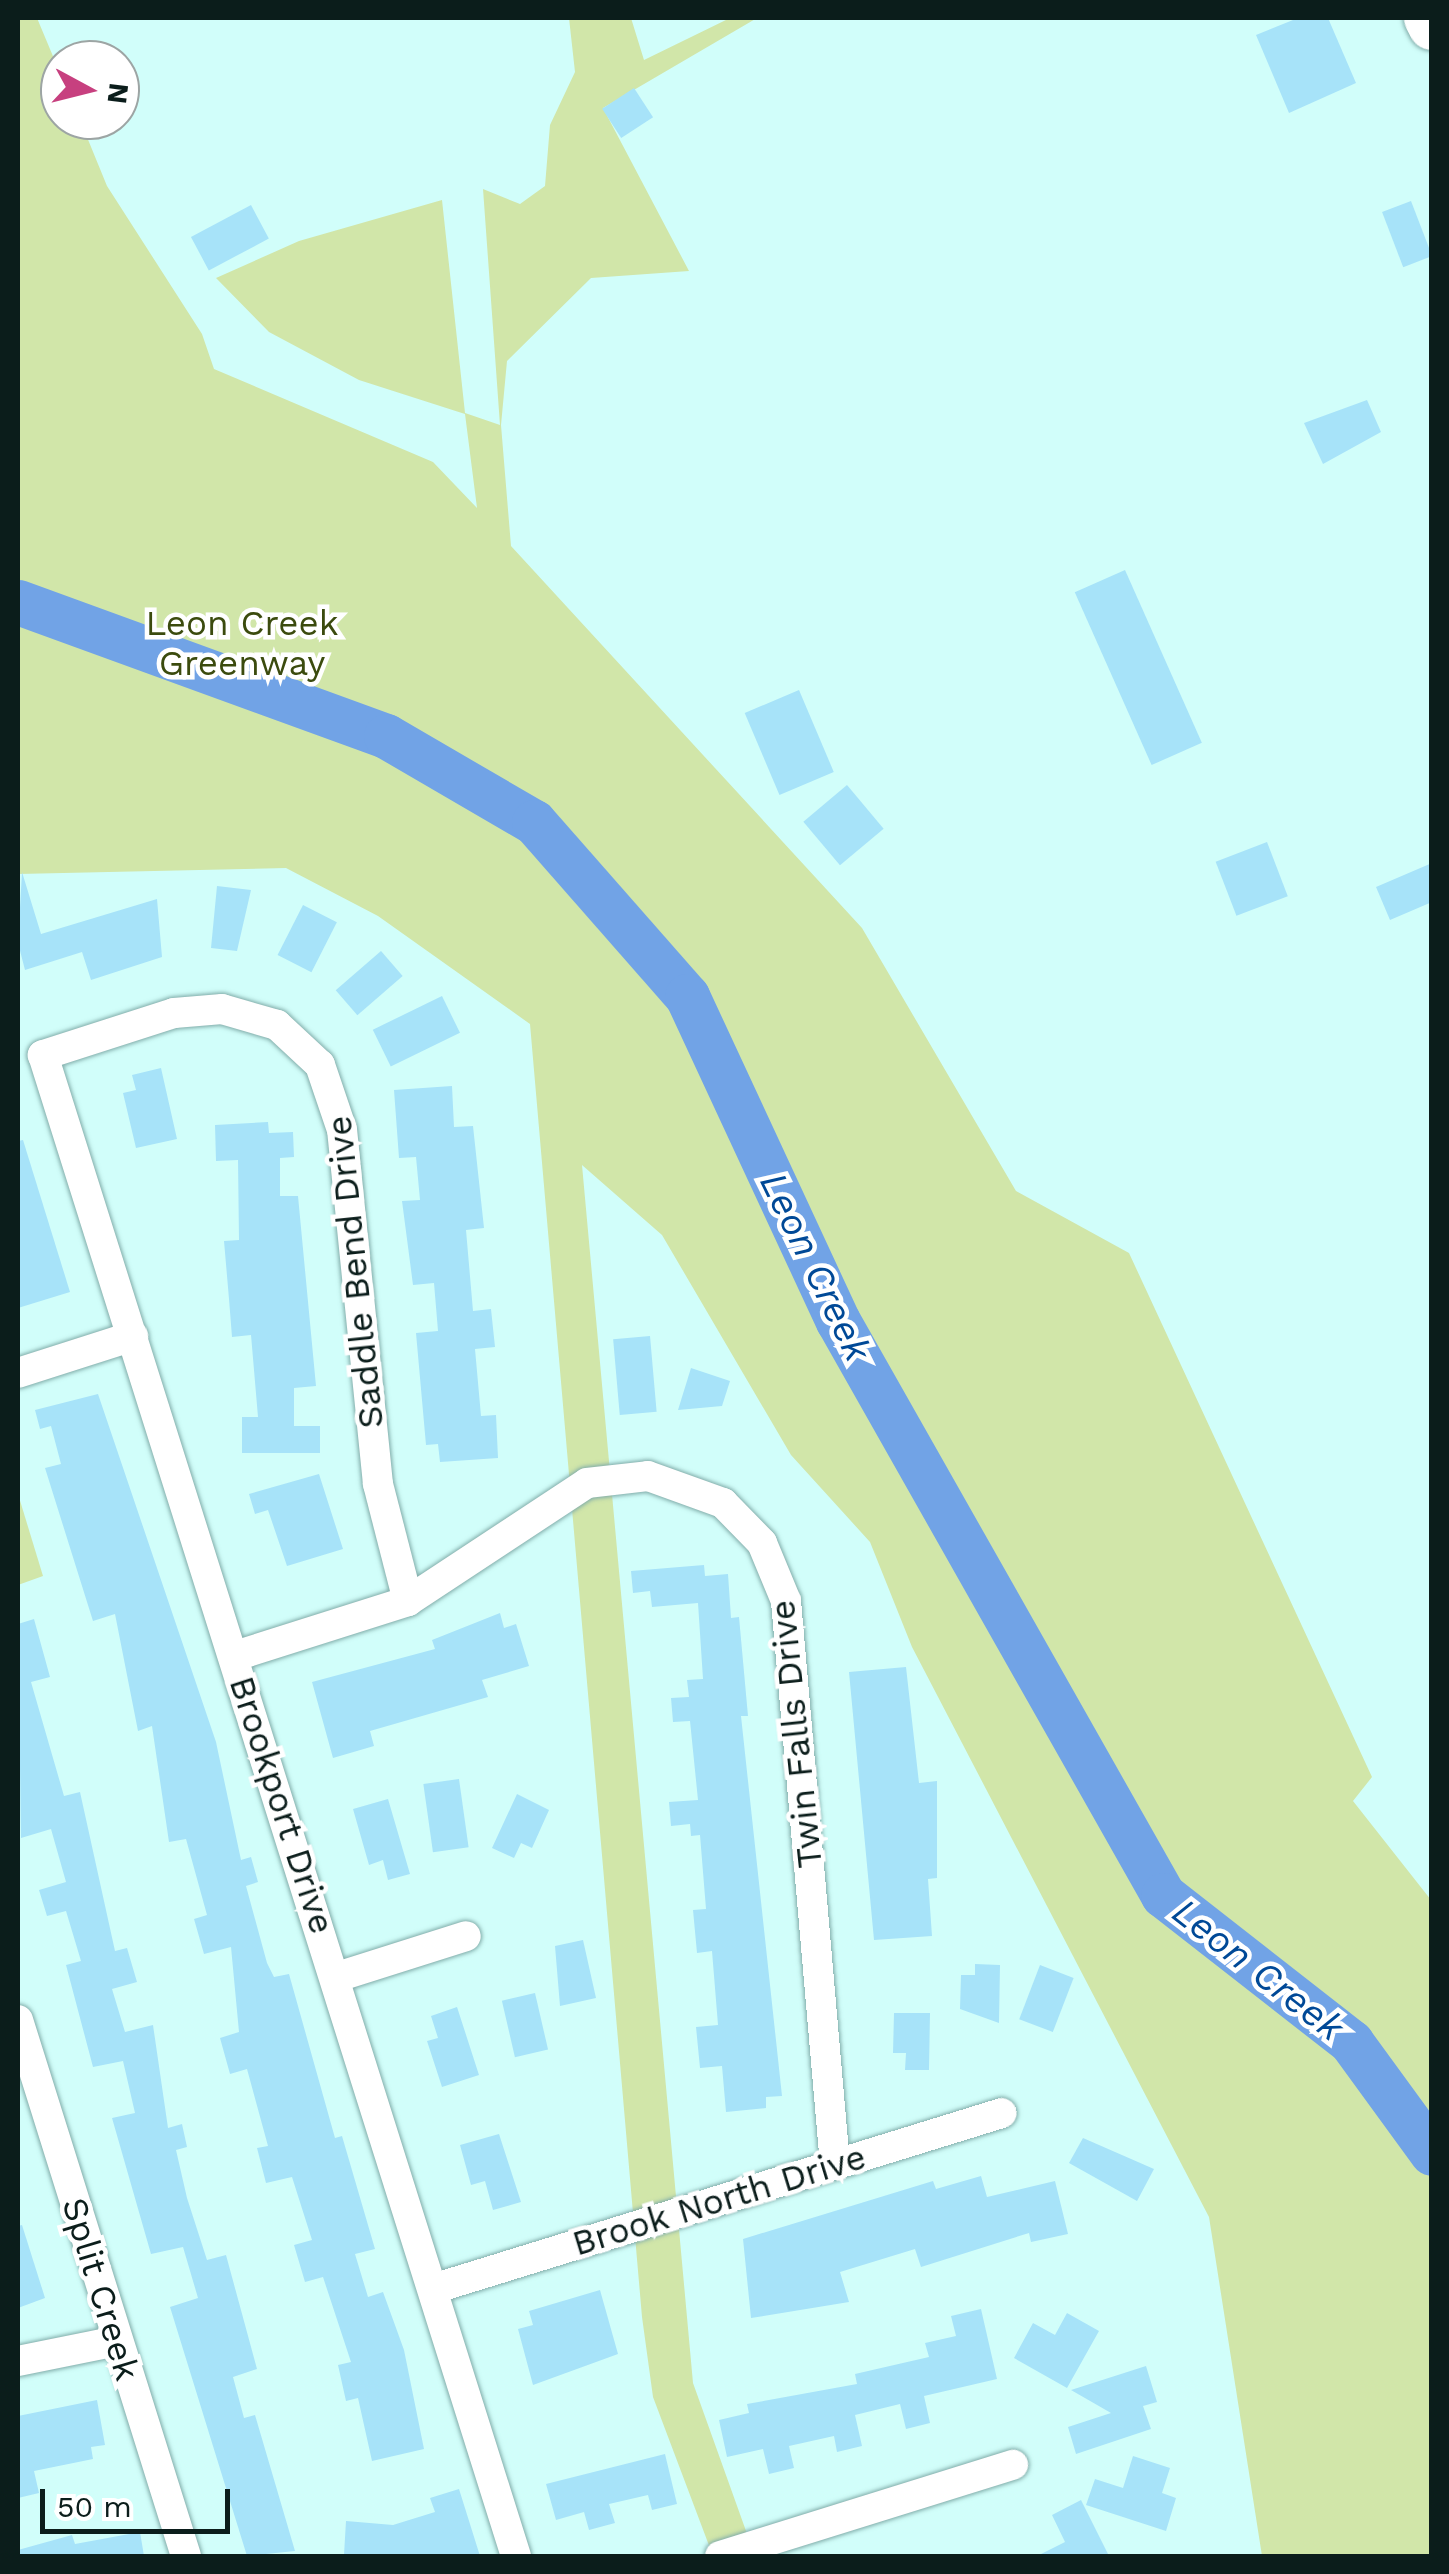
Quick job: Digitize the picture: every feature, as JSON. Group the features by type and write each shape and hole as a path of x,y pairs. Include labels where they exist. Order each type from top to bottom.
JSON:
{"main road":[{"path":"1428,18 1432,26"}],"street":[{"name":"Saddle Bend Drive","path":"43,1055 174,1013 222,1008 277,1025 320,1065 340,1118 378,1484 408,1602"},
{"name":"Brookport Drive","path":"43,1055 436,2288 477,2452 516,2556"},
{"path":"18,1373 132,1336"},
{"name":"Twin Falls Drive","path":"234,1656 408,1602 564,1494 608,1478 686,1485 723,1503 762,1543 786,1601 835,2164"},
{"path":"336,1976 466,1936"},
{"name":"Split Creek","path":"18,2020 186,2556"},
{"name":"Brook North Drive","path":"436,2288 1002,2112"},
{"path":"18,2361 117,2342"},
{"path":"720,2556 1013,2465"}],"green space":[{"name":"Leon Creek Greenway","path":"18,18 37,18 46,40 40,40 40,140 88,140 107,186 202,334 214,369 433,462 477,508 465,414 359,380 269,332 216,278 299,241 442,200 465,413 500,425 483,189 520,204 545,186 550,125 575,72 569,18 631,18 644,60 730,18 757,18 603,108 689,271 591,278 507,361 501,425 511,546 862,928 1016,1191 1129,1253 1372,1777 1353,1801 1431,1900 1431,2556 1262,2556 1209,2217 912,1647 870,1542 791,1455 662,1235 582,1165 693,2383 755,2556 713,2556 653,2397 642,2317 530,1024 378,916 286,868 18,874"},
{"path":"18,1494 43,1576 18,1585"}],"building":[{"path":"1298,18 1328,18 1356,83 1289,113 1256,35"},
{"path":"634,88 653,117 621,138 602,109"},
{"path":"1411,201 1432,256 1403,267 1382,212"},
{"path":"251,205 269,239 209,270 191,237"},
{"path":"1367,400 1381,432 1323,464 1304,423"},
{"path":"1125,570 1202,743 1152,765 1075,592"},
{"path":"799,690 834,772 779,795 745,713"},
{"path":"847,785 884,829 840,865 803,822"},
{"path":"1267,842 1288,896 1236,916 1216,862"},
{"path":"1432,863 1432,902 1390,920 1376,887"},
{"path":"22,872 41,934 157,899 162,957 91,980 82,952 25,970 18,943"},
{"path":"217,886 251,890 237,951 211,948"},
{"path":"303,905 337,922 311,972 278,955"},
{"path":"381,951 403,976 357,1015 336,990"},
{"path":"442,996 460,1033 391,1067 373,1030"},
{"path":"161,1068 177,1139 136,1148 123,1093 136,1090 132,1075"},
{"path":"452,1086 454,1127 473,1126 484,1228 466,1230 473,1311 491,1309 495,1347 475,1349 481,1416 496,1415 498,1458 440,1462 438,1444 426,1445 416,1333 438,1331 434,1283 413,1285 402,1201 420,1200 416,1157 399,1158 394,1090"},
{"path":"268,1122 269,1133 293,1132 294,1157 280,1158 280,1196 298,1196 316,1386 294,1388 294,1426 320,1426 320,1453 242,1453 242,1417 258,1417 251,1335 232,1337 224,1241 239,1240 238,1160 216,1161 215,1125"},
{"path":"23,1140 70,1292 18,1308 18,1141"},
{"path":"650,1336 657,1412 620,1415 613,1339"},
{"path":"691,1368 730,1381 722,1406 678,1410"},
{"path":"98,1394 216,1742 241,1860 251,1857 258,1882 246,1886 267,1963 274,1977 289,1974 335,2138 342,2136 375,2249 355,2254 368,2297 383,2292 404,2350 424,2449 372,2461 358,2398 346,2401 338,2365 351,2362 323,2277 305,2282 294,2245 312,2240 292,2177 266,2183 257,2148 268,2146 247,2069 230,2074 220,2038 239,2032 231,1947 204,1954 194,1919 207,1915 186,1839 169,1842 152,1726 138,1731 115,1614 93,1621 45,1468 61,1464 51,1426 40,1429 35,1410"},
{"path":"319,1474 343,1549 287,1566 268,1510 255,1514 249,1494"},
{"path":"704,1565 705,1576 728,1574 731,1618 739,1617 748,1716 741,1716 782,2096 766,2097 766,2108 726,2112 722,2066 700,2068 696,2027 718,2025 712,1951 697,1953 693,1910 706,1909 700,1835 691,1836 690,1824 671,1826 669,1802 698,1800 690,1721 673,1722 671,1698 689,1697 687,1680 703,1679 698,1603 652,1607 650,1591 633,1593 631,1571"},
{"path":"500,1613 504,1628 516,1624 529,1666 482,1680 488,1697 370,1731 374,1746 333,1758 312,1682 435,1649 432,1640"},
{"path":"34,1619 50,1677 31,1682 64,1796 80,1792 115,1951 127,1948 137,1982 112,1989 125,2032 153,2025 168,2128 182,2124 187,2147 176,2150 187,2198 207,2260 226,2255 257,2369 233,2377 244,2418 255,2415 295,2551 247,2556 170,2307 198,2298 183,2247 151,2254 112,2118 135,2113 123,2061 93,2067 66,1965 81,1961 66,1911 47,1916 39,1890 66,1882 51,1829 21,1838 18,1624"},
{"path":"906,1667 919,1783 937,1781 937,1878 928,1879 932,1936 874,1940 849,1672"},
{"path":"459,1779 469,1847 433,1852 423,1784"},
{"path":"517,1794 549,1810 532,1848 521,1843 514,1858 492,1848"},
{"path":"388,1799 410,1874 388,1880 383,1860 369,1865 353,1809"},
{"path":"583,1940 596,1998 560,2006 555,1946"},
{"path":"975,1964 1000,1965 999,2023 960,2009 961,1975 975,1975"},
{"path":"1040,1965 1074,1978 1053,2032 1019,2019"},
{"path":"535,1993 548,2050 515,2057 502,2001"},
{"path":"457,2007 479,2075 442,2087 427,2041 438,2038 431,2016"},
{"path":"894,2013 930,2013 929,2070 905,2070 906,2053 893,2053"},
{"path":"499,2134 521,2202 493,2210 485,2181 471,2185 460,2145"},
{"path":"1083,2138 1154,2169 1137,2201 1069,2163"},
{"path":"981,2176 987,2197 1055,2181 1068,2234 1031,2242 1029,2233 921,2267 915,2249 840,2272 849,2302 751,2318 743,2239 933,2181 936,2189"},
{"path":"22,2225 45,2298 18,2308 18,2226"},
{"path":"600,2290 618,2354 533,2385 518,2329 533,2325 529,2311"},
{"path":"981,2309 997,2379 924,2396 930,2423 906,2429 900,2404 855,2415 862,2446 837,2452 834,2436 789,2446 794,2468 769,2474 763,2449 727,2457 719,2420 749,2413 747,2404 857,2384 855,2374 929,2357 925,2343 956,2336 951,2316"},
{"path":"1067,2313 1099,2331 1067,2388 1014,2358 1033,2323 1055,2335"},
{"path":"1146,2366 1157,2402 1143,2406 1151,2429 1076,2454 1068,2427 1111,2413 1071,2390"},
{"path":"97,2400 105,2445 91,2447 93,2459 34,2471 39,2493 18,2498 18,2416"},
{"path":"665,2454 677,2504 652,2510 648,2495 609,2504 615,2523 589,2530 584,2512 556,2520 546,2484"},
{"path":"1133,2456 1170,2468 1162,2493 1176,2498 1166,2531 1086,2505 1095,2479 1123,2488"},
{"path":"459,2489 480,2556 344,2555 346,2521 393,2525 435,2512 430,2498"},
{"path":"1081,2500 1109,2556 1037,2556 1065,2542 1052,2515"},
{"path":"140,2532 144,2556 18,2556 18,2550 72,2535 75,2544"}],"waterway":[{"name":"Leon Creek","path":"18,602 386,736 534,822 687,996 838,1321 1163,1895 1351,2042 1432,2153"}]}
